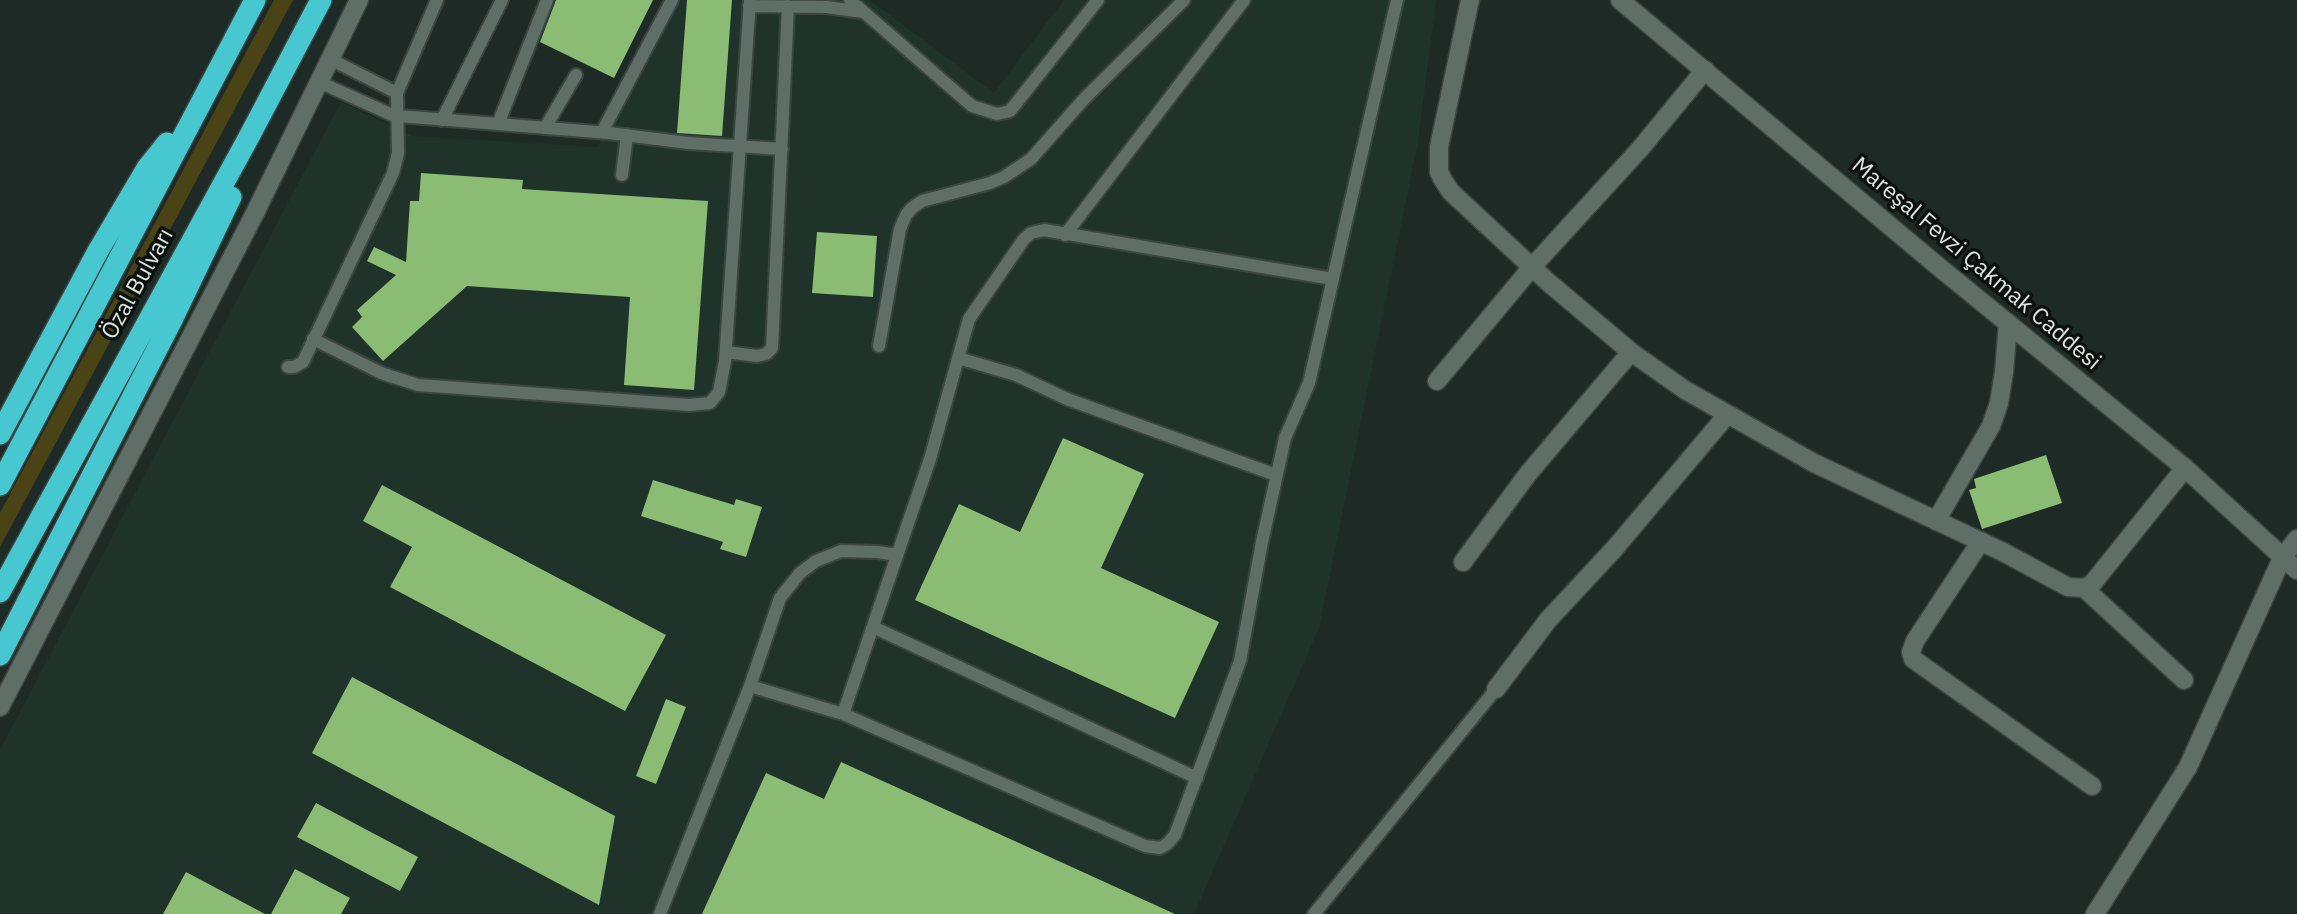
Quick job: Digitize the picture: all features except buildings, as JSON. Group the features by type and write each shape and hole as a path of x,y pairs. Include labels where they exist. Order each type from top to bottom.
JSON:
{"highway":[{"name":"Özal Bulvarı","path":"0,485 254,0"},
{"name":"Özal Bulvarı","path":"0,592 321,0"},
{"path":"0,434 98,251 147,168 198,103"},
{"path":"0,654 172,320 240,179 250,135"}],"street":[{"path":"0,707 256,213 359,0"},
{"path":"1470,0 1439,146 1439,172 1451,192 1532,267 1631,352 1685,390 1814,463 1981,541 2068,587 2084,588 2092,584 2185,468"},
{"name":"Mareşal Fevzi Çakmak Caddesi","path":"1620,0 2185,468 2297,570"},
{"path":"1437,381 1532,267 1640,149 1705,70"},
{"path":"1936,521 1991,426 1999,402 2004,372 2008,324"},
{"path":"1464,562 1527,475 1631,352"},
{"path":"1496,689 1548,620 1615,548 1727,415"},
{"path":"2095,914 2188,767 2281,558 2297,539"},
{"path":"1981,541 1915,641 1911,652 1913,659 2092,786"},
{"path":"2084,588 2184,680"}],"lane":[{"path":"288,366 294,367 303,362 393,173 398,153 397,93 438,0"},
{"path":"442,120 502,0"},
{"path":"498,124 547,0"},
{"path":"602,132 672,0"},
{"path":"850,0 972,106 997,114 1010,111 1098,0"},
{"path":"879,346 900,229 906,215 922,201 990,183 1031,159 1084,99 1184,0"},
{"path":"1065,234 1244,0"},
{"path":"750,686 843,714 1145,846 1160,848 1167,844 1175,835 1240,661 1276,475 1285,438 1308,383 1397,0"},
{"path":"313,339 381,373 418,385 689,405 710,403 719,392 723,381 726,352 750,3 863,12"},
{"path":"726,352 757,356 766,354 772,348 788,6"},
{"path":"330,58 397,93"},
{"path":"545,128 576,75"},
{"path":"319,82 399,117 782,149"},
{"path":"622,175 627,135"},
{"path":"843,714 930,459 969,319 1024,239 1031,233 1044,230 1333,279"},
{"path":"958,358 995,367 1067,399 1276,475"},
{"path":"660,914 750,686 780,598 800,573 816,561 841,551 897,555"},
{"path":"873,627 1196,778"},
{"path":"1314,914 1496,689"}],"shaded area":[{"path":"274,0 293,0 0,547 0,513"},
{"path":"674,0 870,0 994,93 1064,0 1436,0 1418,141 1319,628 1194,914 0,914 0,750 341,102 412,136 598,147"}]}
